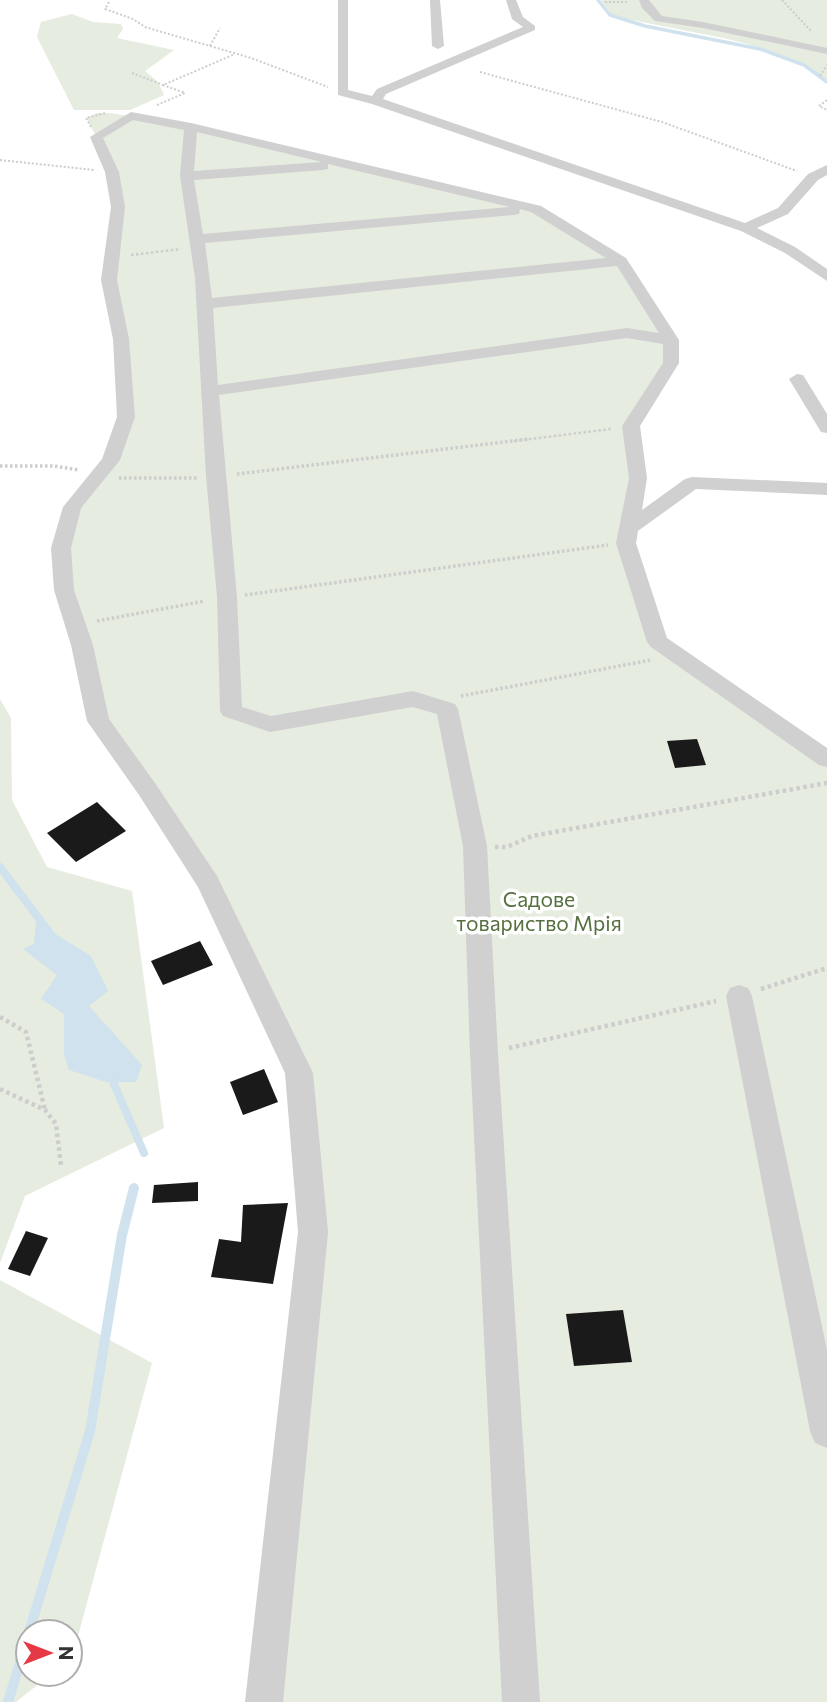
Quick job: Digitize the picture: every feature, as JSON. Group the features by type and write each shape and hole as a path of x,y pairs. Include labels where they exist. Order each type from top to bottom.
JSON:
{"street":[{"path":"343,0 342,92 376,101 746,228 790,250 827,276"},
{"path":"435,0 438,46"},
{"path":"376,101 381,92 531,28 518,19 511,0"},
{"path":"644,1 659,19 702,25 827,51"},
{"path":"451,64 480,72"},
{"path":"264,1702 313,1232 299,1073 208,883 147,789 98,721 82,645 64,590 61,548 72,507 111,460 126,417 121,339 109,279 118,207 112,172 96,137 131,116 191,127 348,164 536,209 621,261 671,340 671,363 631,426 638,478 627,536 659,642 827,759"},
{"path":"191,127 187,176 199,243 215,476 227,597 231,711 270,724 413,699 447,709 475,846 484,1054 522,1702"},
{"path":"187,176 348,164"},
{"path":"746,228 783,211 813,177 827,169"},
{"path":"199,243 536,209"},
{"path":"204,304 621,261"},
{"path":"209,391 627,333 671,340"},
{"path":"797,379 827,428"},
{"path":"627,536 692,483 827,489"},
{"path":"739,996 827,1431"}],"path":[{"path":"782,0 818,38"},
{"path":"605,2 644,1"},
{"path":"109,2 105,9 133,19 145,27 236,54 342,92"},
{"path":"210,46 220,28"},
{"path":"163,85 236,54"},
{"path":"820,76 827,65"},
{"path":"480,72 644,117 813,177"},
{"path":"131,116 185,93 132,73"},
{"path":"827,100 819,106 827,110"},
{"path":"0,160 112,172"},
{"path":"113,257 199,243"},
{"path":"0,466 54,466 135,480 215,476 631,426"},
{"path":"92,621 227,597 627,536"},
{"path":"429,703 678,655"},
{"path":"475,846 507,847 532,836 827,783"},
{"path":"484,1054 739,996 827,968"},
{"path":"0,1017 26,1032 44,1110"},
{"path":"0,1089 44,1110 56,1124 61,1166"}],"green space":[{"path":"601,0 827,0 827,80 803,65 751,45 612,15"},
{"path":"72,14 93,22 121,24 123,29 117,38 174,50 145,71 158,82 164,95 130,110 74,110 37,37 41,22"},
{"name":"Садове товариство Мрія","path":"97,113 191,127 536,209 621,261 671,340 671,363 631,426 638,478 626,542 658,642 827,759 827,1702 264,1702 313,1232 299,1073 208,883 98,721 64,590 72,507 111,460 126,417 109,280 118,207 105,155 87,118"},
{"path":"0,699 11,718 12,800 47,867 132,891 164,1128 25,1196 0,1263"},
{"path":"0,1280 152,1363 83,1618 14,1618 14,1688 34,1688 16,1702 0,1702"}],"water":[{"path":"36,922 91,956 108,991 89,1006 142,1065 136,1082 106,1082 69,1070 64,1055 64,1014 41,999 57,975 23,949 34,944"}],"building":[{"path":"697,739 706,765 675,768 667,741"},
{"path":"97,802 126,831 76,862 47,833"},
{"path":"200,941 213,965 163,985 151,961"},
{"path":"264,1069 278,1102 243,1115 230,1082"},
{"path":"198,1182 198,1201 152,1203 154,1185"},
{"path":"288,1203 273,1284 211,1277 219,1239 241,1242 243,1205"},
{"path":"26,1231 48,1238 30,1276 8,1269"},
{"path":"623,1310 632,1362 574,1366 566,1314"}],"waterway":[{"path":"598,0 610,15 645,26 760,49 804,65 827,82"},
{"path":"0,867 52,936"},
{"path":"110,1075 144,1153"},
{"path":"33,1618 90,1431 122,1235 134,1188"},
{"path":"8,1702 14,1682"}]}
